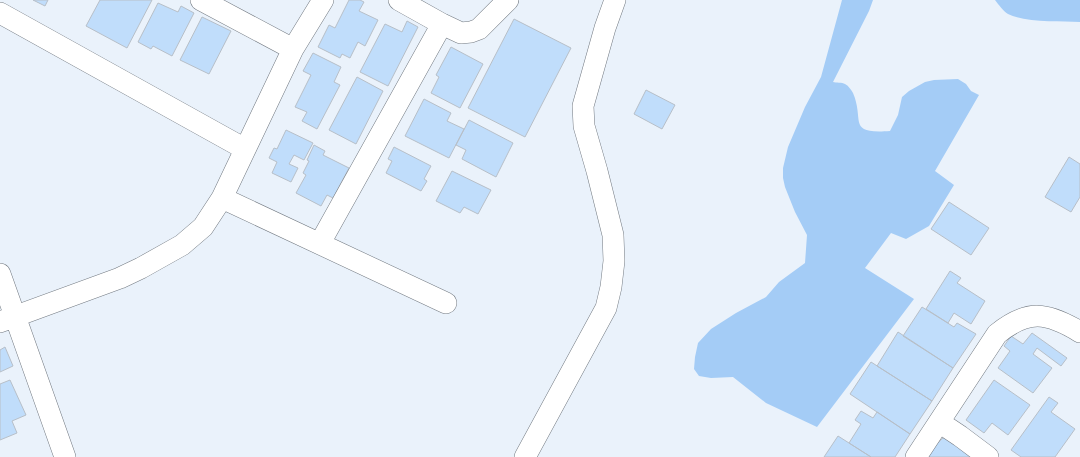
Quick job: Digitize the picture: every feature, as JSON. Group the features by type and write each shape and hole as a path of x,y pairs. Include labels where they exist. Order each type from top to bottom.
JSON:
{"street":[{"path":"201,0 292,49"},
{"path":"8,319 120,278 176,249 203,227 222,198 292,49 323,0"},
{"path":"399,0 461,33 479,29 508,0"},
{"path":"525,457 606,308 612,286 614,261 613,235 584,126 584,106 605,28 615,0"},
{"path":"0,13 245,149"},
{"path":"320,243 442,24"},
{"path":"222,198 446,303"},
{"path":"0,274 8,319 58,455"},
{"path":"916,457 997,334 1010,323 1026,317 1044,316 1063,321 1080,332"},
{"path":"938,422 988,457"}],"shaded area":[{"path":"842,0 873,0 869,11 833,82 845,84 853,93 862,128 876,131 890,131 898,115 902,97 909,91 925,82 958,79 966,84 971,91 979,95 935,171 954,185 929,226 906,239 891,233 865,268 914,299 817,427 766,403 733,377 711,378 699,376 694,369 698,343 711,329 736,313 766,297 779,282 805,263 807,235 795,212 785,187 783,168 788,147 805,107 821,77"},
{"path":"995,0 1080,0 1080,22 1033,20 1015,17 1006,13"}],"building":[{"path":"33,0 48,0 45,6"},
{"path":"100,0 152,0 127,48 86,26"},
{"path":"349,0 360,0 364,2 359,11 378,20 365,46 358,42 350,58 342,54 340,58 318,47 329,25 335,28"},
{"path":"158,3 178,12 181,6 194,13 172,56 153,46 151,49 138,42"},
{"path":"202,17 231,31 209,74 180,60"},
{"path":"514,19 571,48 525,137 468,108"},
{"path":"407,21 418,27 388,86 360,72 385,24 402,32"},
{"path":"451,47 483,64 460,108 431,93 439,77 436,75"},
{"path":"313,53 341,67 334,82 340,85 317,129 302,121 307,112 295,107 311,75 303,71"},
{"path":"357,77 383,91 356,144 329,130"},
{"path":"646,90 675,105 662,129 634,114"},
{"path":"424,99 451,113 447,121 464,129 449,158 405,136"},
{"path":"469,120 513,143 496,177 462,159 466,150 456,145"},
{"path":"286,130 313,143 304,160 294,155 289,164 298,168 291,182 272,173 277,162 269,158 274,148 277,149"},
{"path":"314,145 325,151 323,155 349,168 333,198 327,195 321,206 296,193 306,175 303,173"},
{"path":"394,147 431,166 424,179 427,181 421,191 386,173 392,161 388,159"},
{"path":"1069,157 1080,164 1080,197 1071,212 1045,197"},
{"path":"452,171 491,190 478,214 464,207 460,213 436,201"},
{"path":"949,202 989,228 971,255 931,229"},
{"path":"950,271 961,278 957,283 985,301 971,324 954,313 948,323 926,309"},
{"path":"922,307 954,327 957,323 976,334 953,368 903,336"},
{"path":"898,332 953,368 932,401 877,366"},
{"path":"1032,333 1067,358 1061,366 1037,348 1033,354 1052,368 1033,393 998,368 1010,351 1004,346 1011,336 1023,344"},
{"path":"5,347 13,366 0,372 0,350"},
{"path":"871,362 932,401 910,434 850,394"},
{"path":"10,380 26,415 12,421 17,433 0,440 0,384"},
{"path":"994,380 1030,405 1008,435 992,423 984,433 966,420"},
{"path":"1049,397 1058,403 1051,412 1075,429 1055,457 1021,457 1011,450"},
{"path":"861,411 873,418 877,412 910,434 895,457 871,457 849,443 861,424 855,420"},
{"path":"838,436 871,457 824,457"},
{"path":"943,438 954,439 980,457 927,457 934,446"}]}
